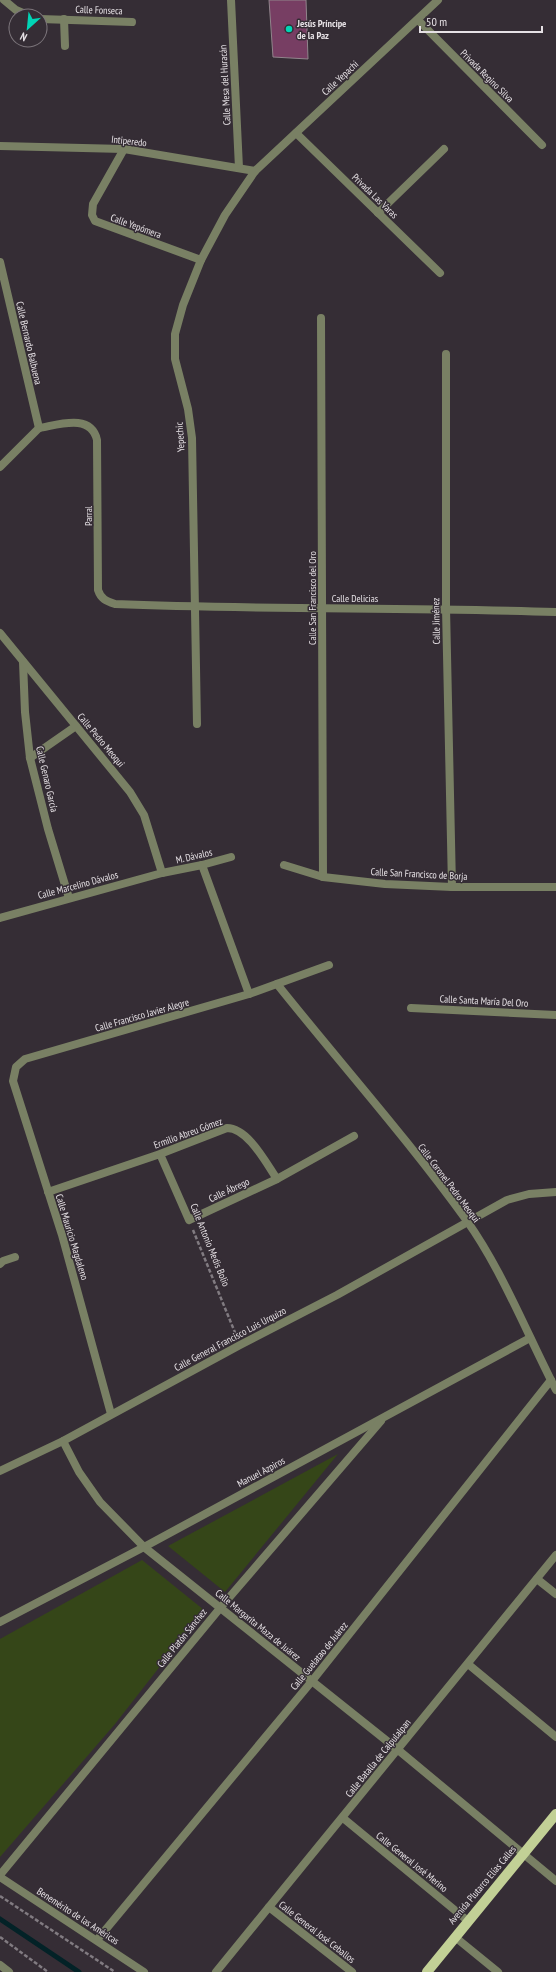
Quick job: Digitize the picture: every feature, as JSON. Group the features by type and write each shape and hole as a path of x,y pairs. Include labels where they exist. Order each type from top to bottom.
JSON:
{"main road":[{"name":"Avenida Plutarco Elías Calles","path":"427,1972 556,1814"}],"street":[{"path":"4,0 14,8"},
{"name":"Calle Mesa del Huracán","path":"231,0 239,168"},
{"name":"Calle Yepachi","path":"255,171 438,0"},
{"name":"Calle Fonseca","path":"48,19 132,22"},
{"name":"Calle Fonseca","path":"64,19 65,46"},
{"name":"Privada Regino Silva","path":"418,20 542,145"},
{"name":"Privada Las Varas","path":"296,133 440,273"},
{"name":"Intiperedo","path":"0,146 124,148 255,171"},
{"name":"Calle Yepómera","path":"124,148 93,204 92,215 95,221 201,260"},
{"path":"378,214 444,149"},
{"name":"Yepechic","path":"197,724 192,438 188,409 175,359 175,334 183,306 201,260 226,215 255,171"},
{"name":"Calle Bernardo Balbuena","path":"0,262 2,280 39,428"},
{"name":"Calle San Francisco del Oro","path":"321,318 323,877"},
{"name":"Calle Jiménez","path":"446,354 446,608 452,887"},
{"name":"Parral","path":"39,428 76,422 82,423 92,429 97,440 98,590 100,596 106,601"},
{"path":"0,467 39,428"},
{"name":"Calle Delicias","path":"106,601 115,604 195,607 446,608 556,612"},
{"name":"Calle Pedro Meoqui","path":"0,633 130,792 144,815 162,873"},
{"name":"Calle Genaro García","path":"23,662 25,712 30,758 48,829 69,898"},
{"path":"30,758 76,726"},
{"name":"M. Dávalos","path":"162,873 202,865 231,857"},
{"path":"202,865 249,994"},
{"name":"Calle San Francisco de Borja","path":"284,865 323,877 385,884 452,887 556,887"},
{"name":"Calle Marcelino Dávalos","path":"0,918 162,873"},
{"path":"276,984 329,965"},
{"name":"Calle Francisco Javier Alegre","path":"16,1067 25,1059 249,994 276,984"},
{"name":"Calle Coronel Pedro Meoqui","path":"276,984 388,1120 467,1222 493,1264 556,1390"},
{"name":"Calle Santa María Del Oro","path":"411,1008 556,1015"},
{"name":"Calle Mauricio Magdaleno","path":"16,1067 13,1081 62,1235 111,1414"},
{"name":"Ermilio Abreu Gómez","path":"48,1192 160,1154 227,1128 232,1128 242,1132 246,1136 277,1179"},
{"path":"277,1179 354,1136"},
{"name":"Calle Antonio Medis Bolio","path":"160,1154 190,1220"},
{"name":"Calle Ábrego","path":"190,1220 277,1179"},
{"name":"Calle General Francisco Luis Urquizo","path":"0,1471 63,1441 240,1344 338,1295 507,1200 528,1194 556,1192"},
{"path":"0,1264 3,1261 15,1257"},
{"name":"Manuel Azpiros","path":"0,1622 144,1547 530,1338"},
{"name":"Calle Guelatao de Juárez","path":"97,1940 312,1681 551,1380"},
{"name":"Calle Platón Sánchez","path":"0,1876 220,1607 384,1418"},
{"name":"Calle Margarita Maza de Juárez","path":"63,1441 79,1472 100,1502 144,1547 312,1681 556,1881"},
{"name":"Calle Batalla de Calpulalpan","path":"216,1972 556,1555"},
{"path":"537,1579 556,1594"},
{"path":"468,1664 556,1737"},
{"name":"Calle General José Merino","path":"343,1818 468,1921"},
{"name":"Benemérito de las Américas","path":"0,1876 144,1972"},
{"name":"Calle General José Ceballos","path":"269,1907 352,1972"},
{"path":"455,1937 498,1972"},
{"path":"0,1965 9,1972"}],"path":[{"name":"Calle Antonio Medis Bolio","path":"190,1220 240,1344"},
{"path":"0,1896 115,1972"},
{"path":"0,1938 48,1972"}],"green space":[{"path":"338,1454 225,1592 168,1546"},
{"path":"142,1560 204,1610 115,1724 0,1857 0,1639"}],"building":[{"name":"Jesús Príncipe de la Paz","path":"269,0 306,0 308,59 273,57"}],"waterway":[{"path":"0,1919 79,1972"}],"place":[{"name":"Jesús Príncipe de la Paz","path":"289,29"}]}
